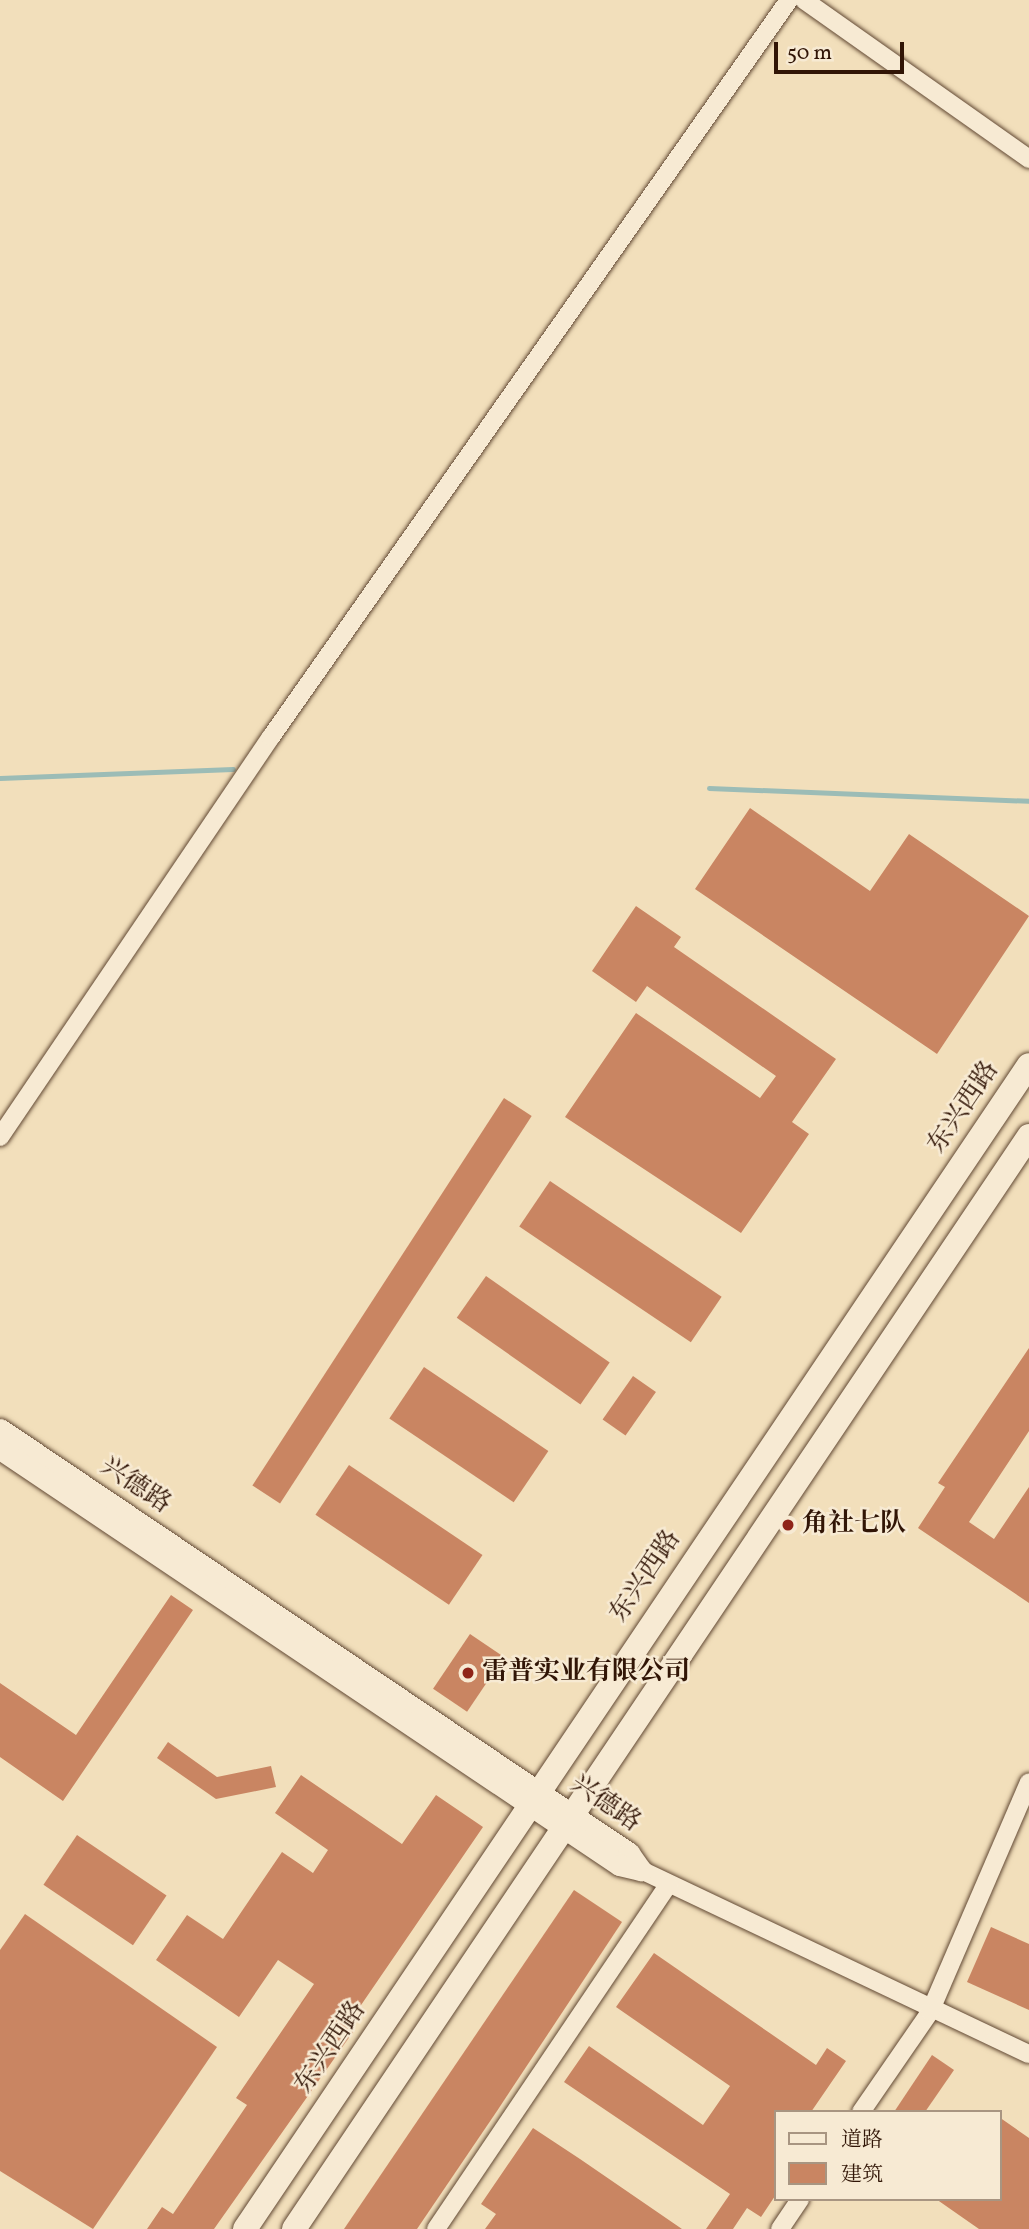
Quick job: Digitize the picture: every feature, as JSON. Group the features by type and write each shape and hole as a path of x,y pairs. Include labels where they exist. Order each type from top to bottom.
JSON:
{"main road":[{"name":"东兴西路","path":"245,2229 1029,1065"},
{"path":"294,2229 1029,1136"}],"street":[{"path":"0,1137 271,737 789,0"},
{"path":"804,0 1029,159"},
{"name":"兴德路","path":"0,1429 534,1799"},
{"name":"兴德路","path":"0,1449 569,1822 619,1866 641,1870"},
{"path":"862,2110 930,2012 1029,1782"},
{"path":"641,1870 930,2012 1029,2054"},
{"path":"436,2229 669,1884"},
{"path":"780,2229 799,2201"}],"building":[{"path":"750,808 870,891 909,834 1029,916 937,1054 695,889"},
{"path":"636,906 681,937 674,947 836,1059 792,1122 809,1134 741,1233 565,1117 636,1013 760,1098 776,1076 647,986 636,1002 592,971"},
{"path":"504,1098 532,1116 280,1503 252,1485"},
{"path":"550,1181 722,1297 691,1342 519,1227"},
{"path":"486,1276 610,1363 580,1404 457,1318"},
{"path":"1029,1348 1029,1431 969,1522 994,1539 1029,1487 1029,1603 918,1528 945,1487 938,1483"},
{"path":"424,1367 548,1451 514,1502 389,1418"},
{"path":"633,1376 656,1392 626,1435 603,1419"},
{"path":"349,1465 482,1555 449,1605 315,1515"},
{"path":"171,1595 193,1610 63,1801 0,1757 0,1683 76,1735"},
{"name":"雷普实业有限公司","path":"470,1634 504,1657 467,1712 433,1689"},
{"path":"168,1742 217,1777 271,1766 276,1787 216,1799 157,1758"},
{"path":"301,1775 402,1844 436,1795 483,1827 346,2027 353,2032 214,2229 147,2229 162,2207 173,2214 247,2105 236,2098 314,1984 278,1960 239,2017 156,1960 187,1915 223,1939 282,1852 313,1873 328,1850 275,1813"},
{"path":"77,1835 167,1895 133,1945 43,1885"},
{"path":"574,1890 622,1922 417,2229 344,2229"},
{"path":"25,1914 217,2047 93,2229 0,2171 0,1950"},
{"path":"991,1927 1029,1944 1029,2010 967,1982"},
{"path":"654,1953 816,2065 827,2048 846,2061 812,2110 774,2110 774,2198 761,2217 747,2208 733,2229 706,2229 730,2194 564,2082 589,2046 703,2125 730,2086 616,2007"},
{"path":"932,2055 954,2070 926,2110 895,2110"},
{"path":"1001,2118 1029,2138 1029,2229 979,2229 939,2201 1001,2201"},
{"path":"533,2128 682,2229 485,2229 496,2214 481,2204"}],"waterway":[{"path":"0,778 233,769"},
{"path":"709,788 1029,801"}],"place":[{"name":"角社七队","path":"788,1525"},
{"name":"雷普实业有限公司","path":"468,1673"}]}
